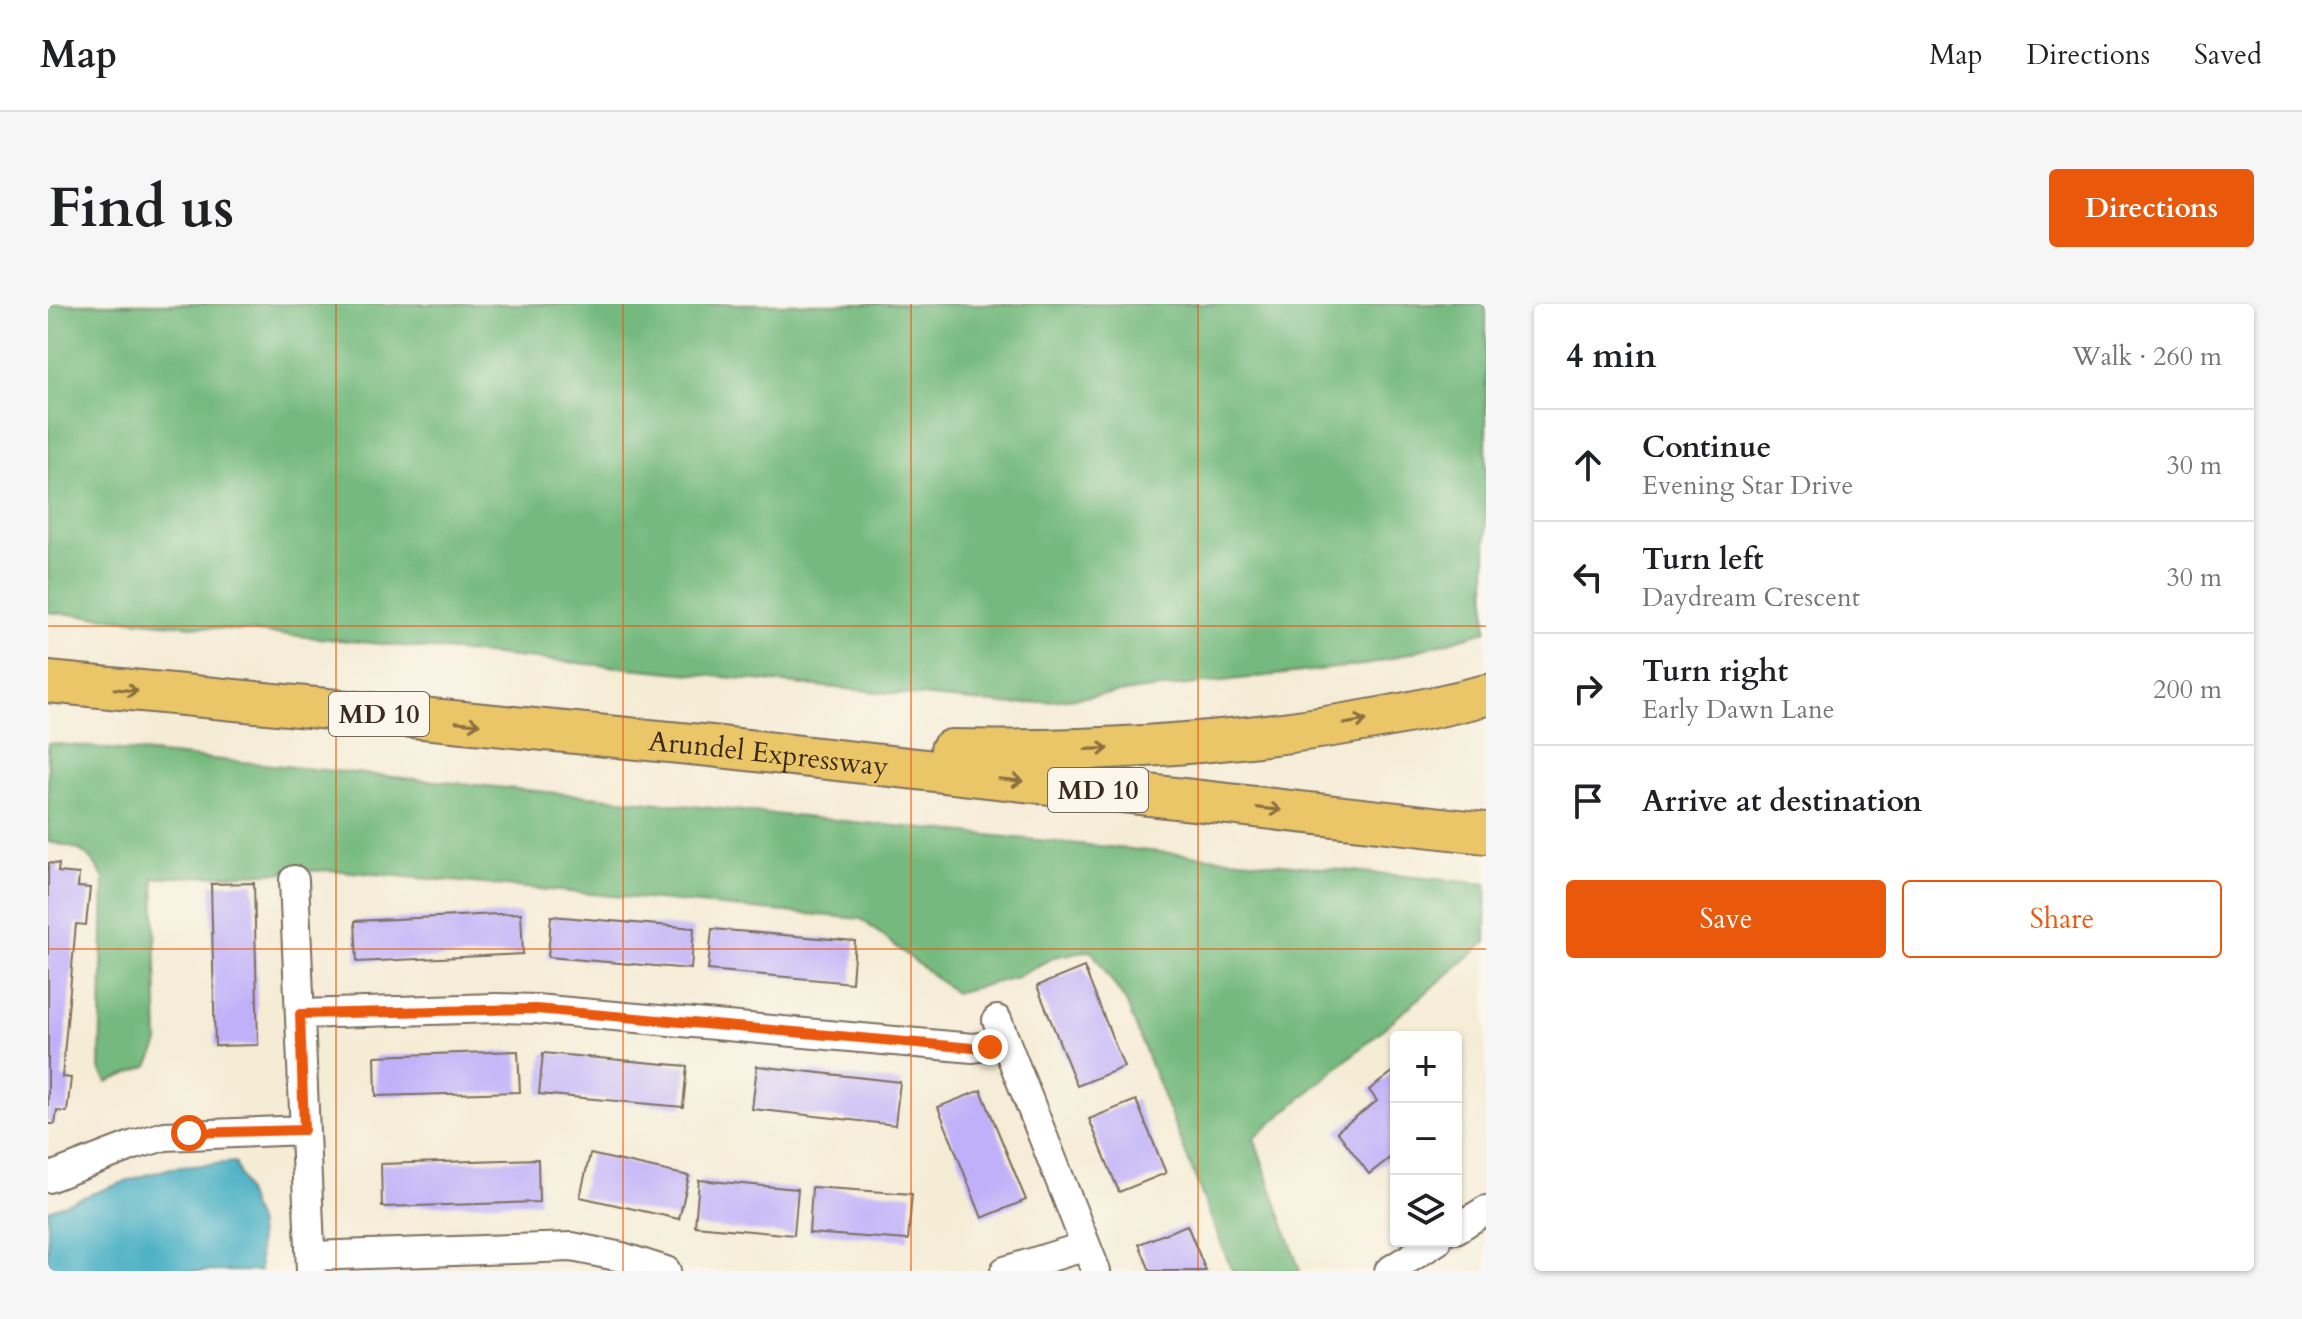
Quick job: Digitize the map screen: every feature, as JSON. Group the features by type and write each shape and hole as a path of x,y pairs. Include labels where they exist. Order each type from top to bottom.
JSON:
{"highway":[{"name":"Arundel Expressway","path":"48,682 711,746 1486,833"},
{"path":"711,746 1025,752 1124,748 1306,730 1486,695"}],"street":[{"path":"294,880 311,1264 572,1247 622,1257 666,1271"},
{"path":"300,1014 536,1009 973,1048 1001,1031 1091,1258 1005,1271"},
{"path":"48,1178 165,1136 304,1130"},
{"path":"1462,1225 1486,1210"},
{"path":"1389,1271 1427,1247"}],"green space":[{"path":"48,304 1486,304 1486,631 1371,664 1014,705 48,612"},
{"path":"48,743 1486,884 1486,942 1254,1138 1300,1271 1232,1271 1126,1002 1091,950 1054,957 1017,977 955,993 861,919 331,870 154,878 158,1046 148,1066 107,1082 100,1069 104,879 82,852 48,842"}],"water":[{"path":"235,1162 258,1225 260,1271 48,1271 48,1210 171,1168"}],"building":[{"path":"48,863 59,864 58,872 79,874 78,887 90,888 86,925 76,924 62,1077 71,1078 67,1112 57,1111 55,1124 48,1124"},
{"path":"254,883 258,1045 215,1046 211,884"},
{"path":"521,913 523,954 357,962 355,921"},
{"path":"551,916 694,928 691,969 548,957"},
{"path":"712,929 855,941 852,983 708,970"},
{"path":"1084,967 1124,1067 1077,1086 1037,986"},
{"path":"518,1051 520,1092 376,1096 375,1056"},
{"path":"543,1053 687,1066 683,1107 539,1094"},
{"path":"757,1066 900,1082 895,1125 752,1109"},
{"path":"1390,1074 1390,1158 1369,1174 1337,1131 1377,1101 1369,1090"},
{"path":"981,1090 1026,1200 982,1218 938,1107"},
{"path":"1136,1100 1166,1173 1119,1192 1089,1119"},
{"path":"590,1154 689,1176 679,1219 580,1197"},
{"path":"538,1159 539,1202 382,1207 381,1164"},
{"path":"699,1180 798,1189 794,1235 695,1226"},
{"path":"812,1187 912,1194 908,1240 809,1233"},
{"path":"1187,1225 1206,1271 1150,1271 1139,1244"}],"route":[{"path":"189,1133 304,1130 300,1014 536,1009 973,1048 990,1047"}]}
